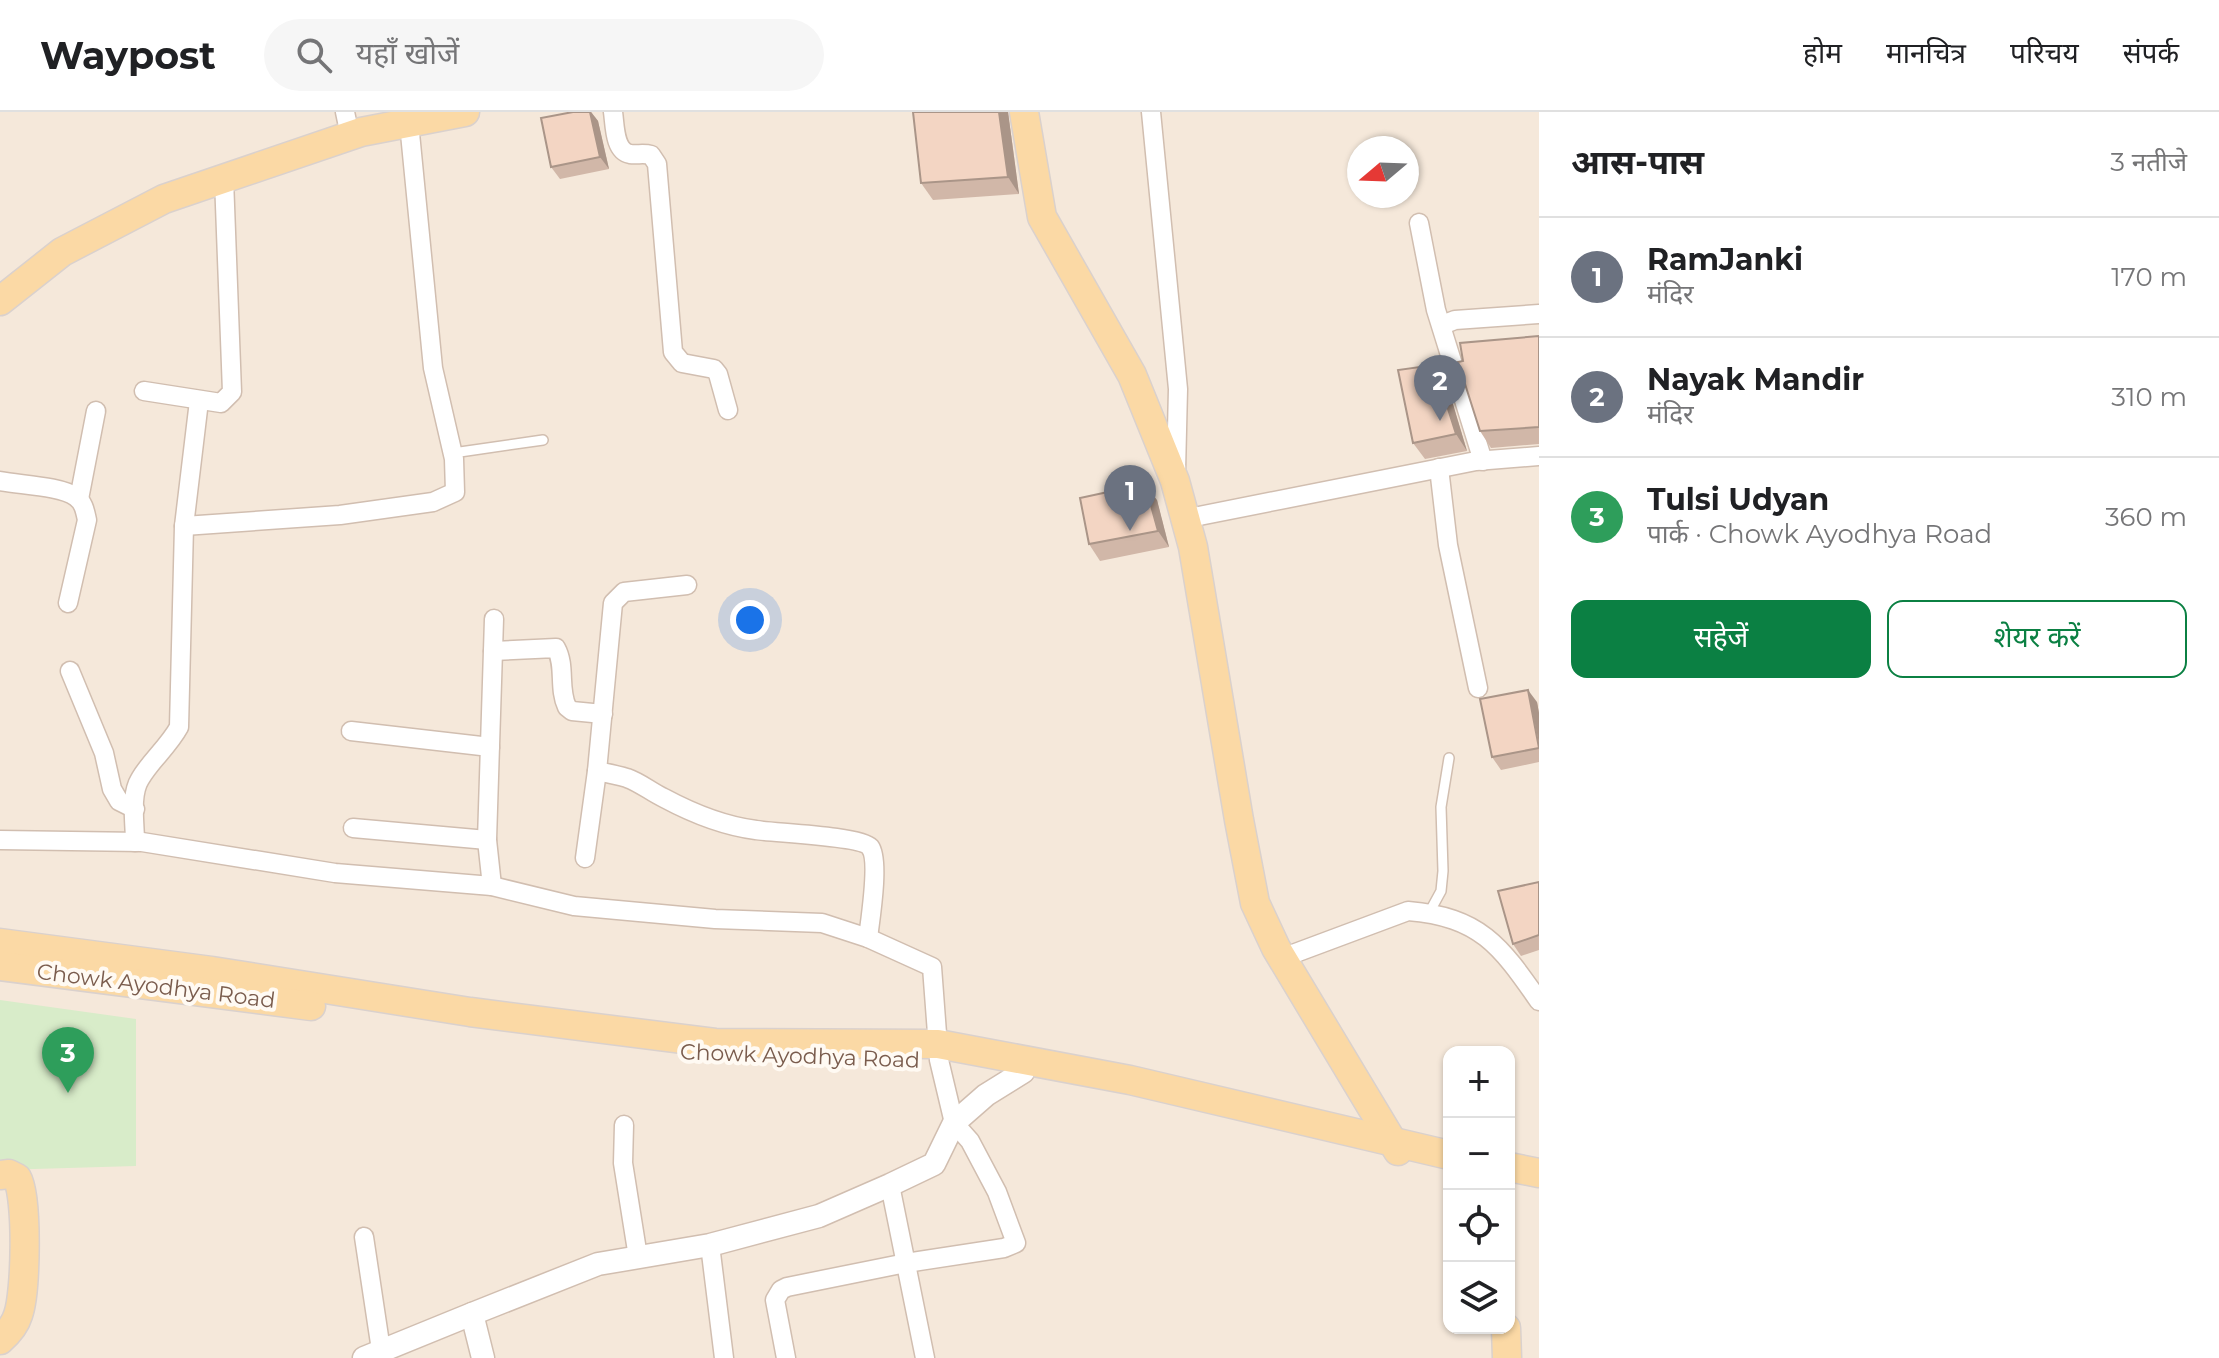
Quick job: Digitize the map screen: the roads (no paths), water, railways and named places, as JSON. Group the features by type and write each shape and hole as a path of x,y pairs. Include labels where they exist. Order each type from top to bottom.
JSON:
{"main road":[{"path":"0,301 62,252 164,199 224,179 348,124 409,123 465,112"},
{"path":"1024,112 1042,217 1132,375 1175,481 1193,547 1255,903 1282,958 1398,1153"},
{"path":"0,943 212,971 470,1012 715,1043 939,1052 1130,1080 1398,1153 1443,1155"},
{"name":"Chowk Ayodhya Road","path":"0,966 703,1056 939,1052 1398,1153 1443,1167"},
{"path":"1515,1168 1539,1173"},
{"path":"0,1175 9,1174 17,1178 23,1199 22,1298 18,1317 0,1340"},
{"path":"1515,1180 1539,1184"},
{"path":"1506,1334 1507,1358"}],"street":[{"path":"613,112 618,145 622,151 651,155 657,164 673,352 682,363 714,369 728,410"},
{"path":"1151,112 1178,389 1175,481"},
{"path":"184,526 340,515 433,502 455,492 457,483 453,453 433,368 409,123"},
{"path":"144,391 221,403 232,392 224,179"},
{"path":"1419,223 1436,310 1483,461"},
{"path":"1442,325 1455,320 1539,314"},
{"path":"135,842 138,781 179,727 184,526 199,401"},
{"path":"79,499 96,411"},
{"path":"1184,519 1439,468 1539,456"},
{"path":"1439,468 1448,545 1478,688"},
{"path":"0,481 67,492 79,499 85,508 87,520 68,603"},
{"path":"585,858 612,613 618,596 624,592 687,585"},
{"path":"492,886 487,840 494,619"},
{"path":"493,651 556,648 561,660 562,689 567,707 572,711 603,714"},
{"path":"70,671 104,753 112,789 119,801 135,809"},
{"path":"351,731 490,747"},
{"path":"597,771 647,786 663,798 728,826 862,842 870,847 873,855 874,888 868,938"},
{"path":"353,828 487,840"},
{"path":"0,840 135,842 335,873 492,886 574,906 715,919 822,923 868,938 932,967 939,1052 954,1123 970,1141 997,1192 1016,1243 1004,1248 906,1263 781,1290 775,1300 786,1358"},
{"path":"1282,958 1408,911 1429,913 1471,926 1508,956 1539,1001"},
{"path":"364,1237 373,1354 598,1264 710,1245 819,1216 934,1164 954,1123 986,1095 1023,1072"},
{"path":"624,1125 623,1163 638,1257"},
{"path":"890,1185 920,1357"},
{"path":"710,1245 724,1358"},
{"path":"472,1314 483,1358"}],"lane":[{"path":"453,453 543,440"},
{"path":"1429,913 1441,891 1441,807 1449,758"}],"place":[{"name":"Nayak Mandir","path":"1440,421"},
{"name":"RamJanki","path":"1130,531"},
{"name":"Tulsi Udyan","path":"68,1093"}]}
